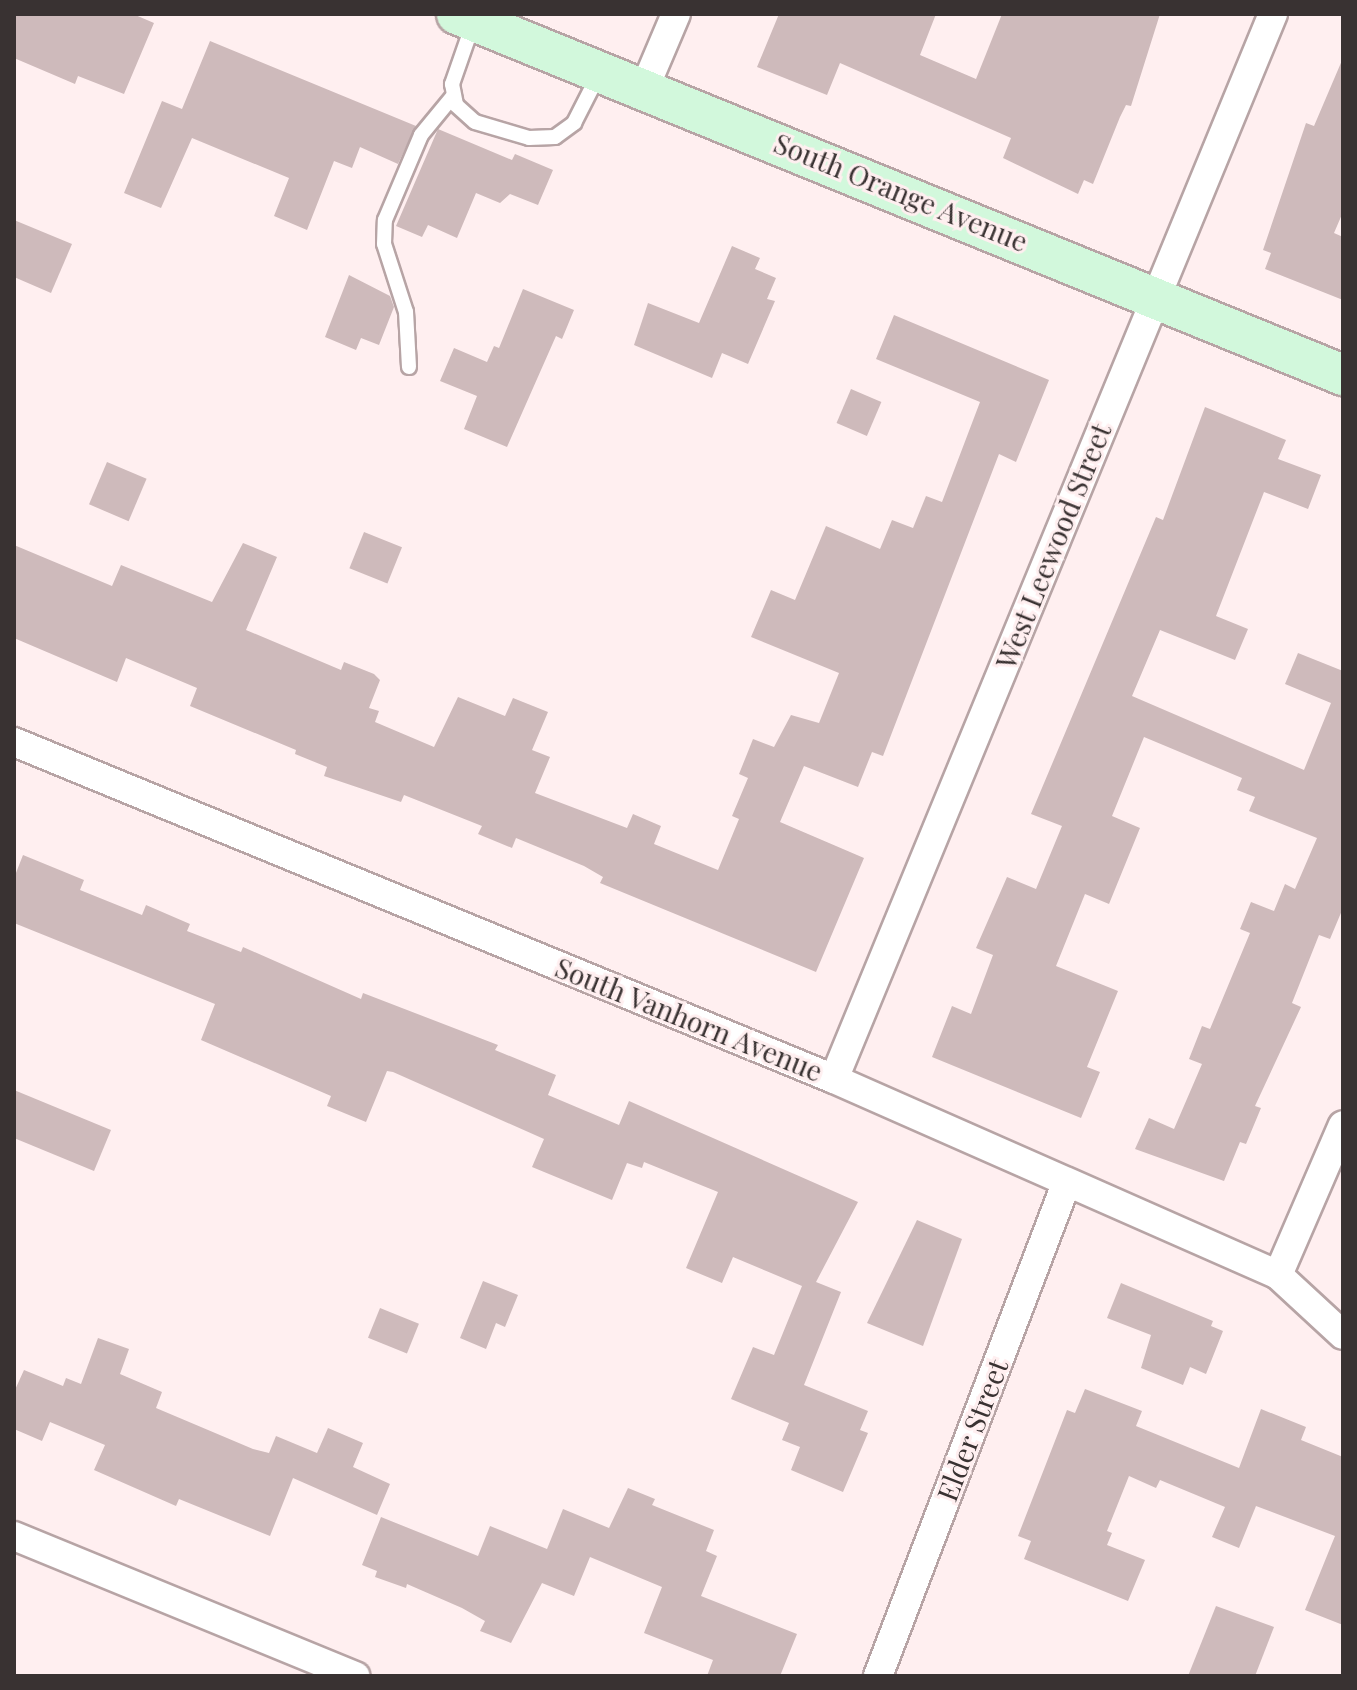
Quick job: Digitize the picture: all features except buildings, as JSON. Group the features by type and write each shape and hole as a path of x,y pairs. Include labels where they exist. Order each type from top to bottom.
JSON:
{"street":[{"path":"645,87 676,14"},
{"name":"West Leewood Street","path":"834,1079 1273,14"},
{"name":"South Orange Avenue","path":"466,18 645,87 1343,375"},
{"name":"South Vanhorn Avenue","path":"14,742 834,1079 1278,1275 1343,1335"},
{"path":"1278,1275 1343,1125"},
{"name":"Elder Street","path":"878,1676 1066,1184"},
{"path":"14,1536 355,1676"}],"lane":[{"path":"466,18 454,72 453,96 461,113 475,122 542,140 574,123 601,70"},
{"path":"409,367 406,312 384,244 385,220 421,135 453,96"}]}
